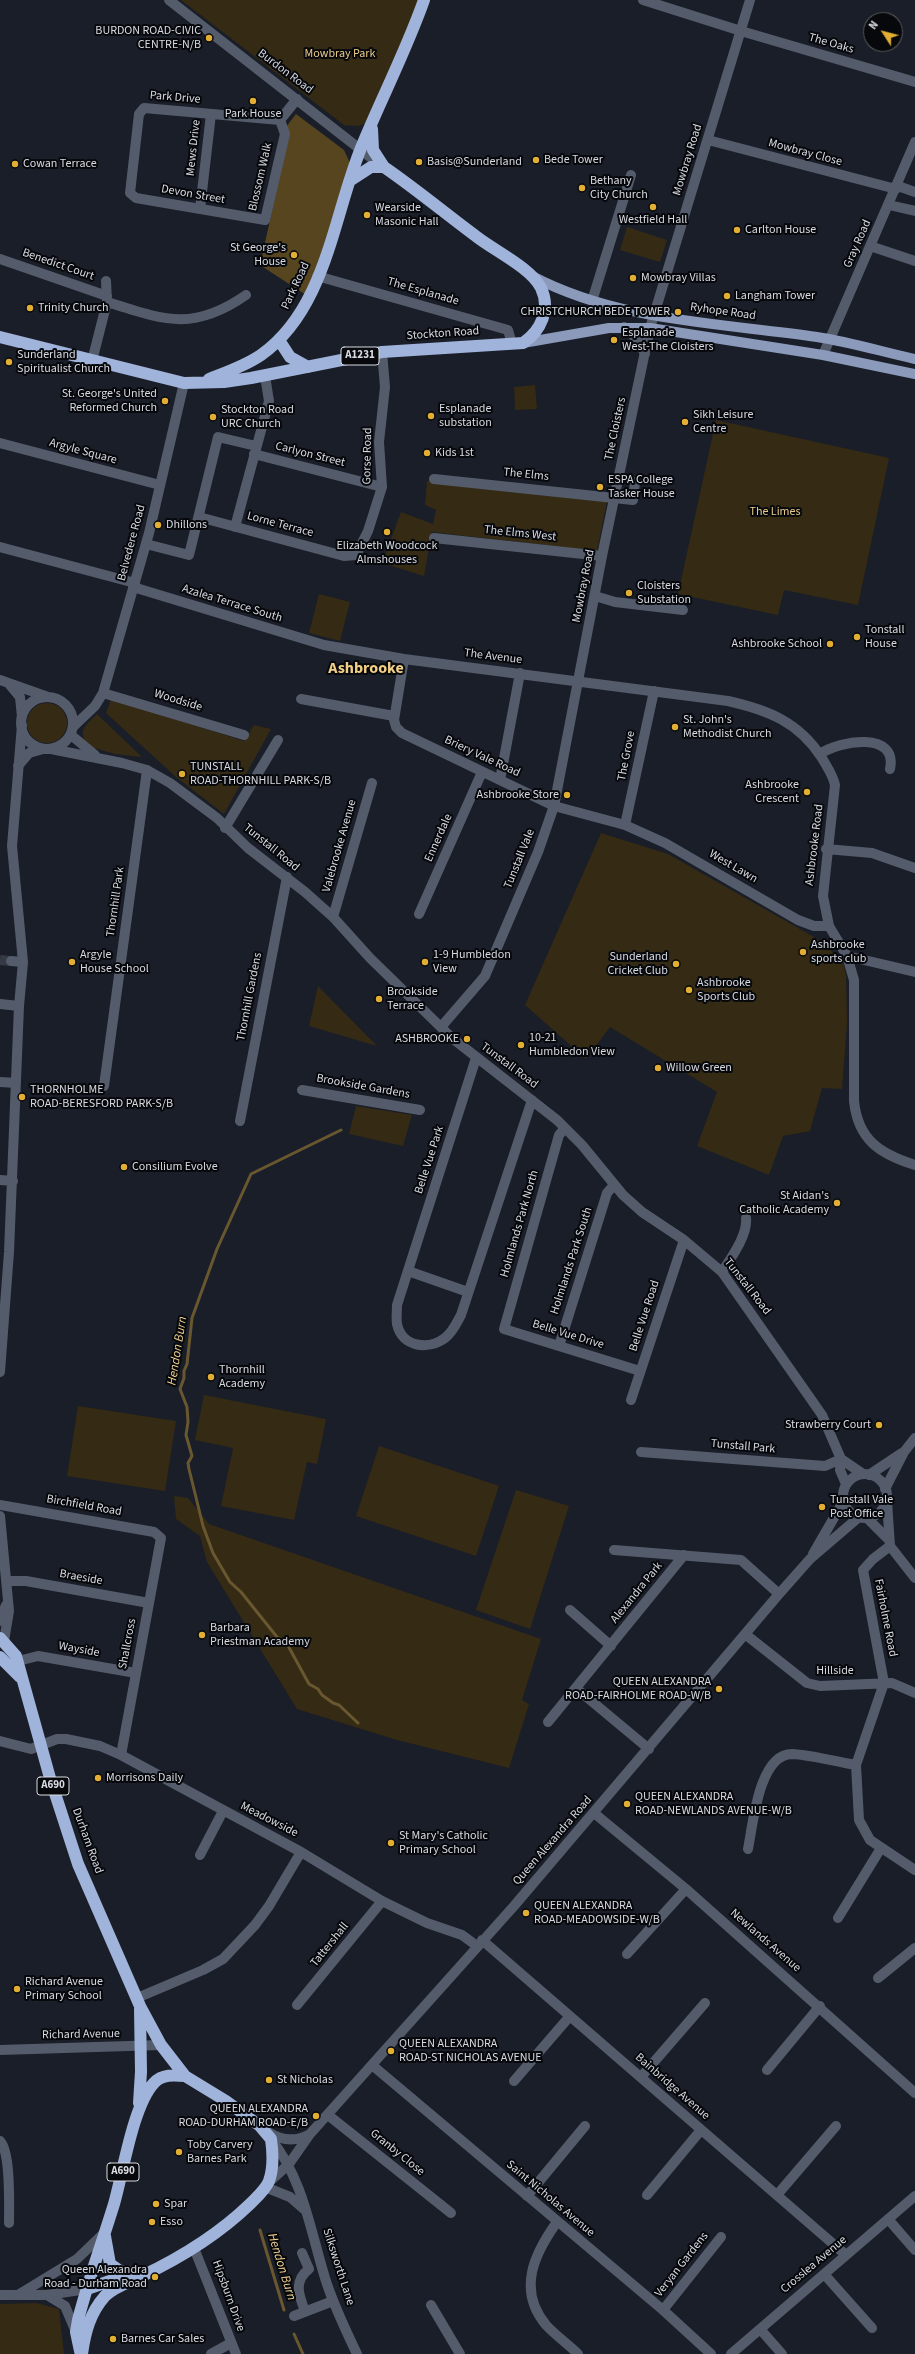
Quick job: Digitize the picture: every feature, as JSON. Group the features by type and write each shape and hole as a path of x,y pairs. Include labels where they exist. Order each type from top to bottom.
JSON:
{"highway":[{"name":"Park Road","path":"226,372 254,359 279,340 303,309 334,236 361,149 373,124 424,0"},
{"name":"A1231","path":"373,124 371,136 374,150 384,167"},
{"path":"351,180 371,167 384,167"},
{"name":"Burdon Road","path":"384,167 478,238 532,276"},
{"name":"A1231","path":"518,343 538,330 545,310 544,295 532,276"},
{"name":"Stockton Road","path":"0,330 66,350 87,359"},
{"name":"Stockton Road","path":"0,337 184,383 224,382 265,376 382,352 518,343"},
{"path":"279,340 290,357 308,367"},
{"name":"Stockton Road","path":"198,383 226,372"},
{"name":"Durham Road","path":"2,1639 13,1650 18,1662 41,1745 78,1864 138,2002 161,2045 185,2076 226,2100 270,2135"},
{"name":"Durham Road","path":"0,1657 22,1680"},
{"name":"Durham Road","path":"138,2002 141,2047 138,2112"},
{"name":"Durham Road","path":"81,2354 76,2332 138,2112 147,2092 154,2082 172,2075 185,2076"},
{"path":"267,2184 273,2162 270,2135"},
{"name":"Durham Road","path":"81,2354 90,2319 106,2295 116,2288 144,2276 158,2266 194,2248 225,2227 267,2184"},
{"name":"Durham Road","path":"105,2232 108,2259 114,2269 120,2271 138,2272"},
{"name":"Durham Road","path":"87,2289 158,2266"}],"main road":[{"name":"Ryhope Road","path":"532,276 562,290 592,301 706,324 830,340 915,359"},
{"name":"Stockton Road","path":"518,343 581,332 624,327"},
{"path":"624,327 650,328 823,356 915,374"}],"street":[{"name":"Burdon Road","path":"169,0 384,167"},
{"name":"The Oaks","path":"644,0 741,31 915,82"},
{"name":"Mowbray Road","path":"650,328 750,0"},
{"path":"280,120 297,99"},
{"name":"Park Drive","path":"131,181 139,114 141,110 152,107 280,120"},
{"name":"Mews Drive","path":"200,209 211,114"},
{"name":"Blossom Walk","path":"265,220 285,134 280,120"},
{"name":"Park Road","path":"342,134 352,155 353,168 351,180"},
{"name":"Mowbray Close","path":"708,140 915,192"},
{"name":"Gray Road","path":"823,356 870,246 897,188 915,142"},
{"path":"592,301 631,175"},
{"name":"Devon Street","path":"131,181 130,193 136,198 265,220"},
{"path":"889,205 915,211"},
{"path":"870,246 915,261"},
{"name":"Benedict Court","path":"0,259 154,317 184,320 196,319 216,312 246,295"},
{"name":"The Esplanade","path":"317,276 508,330 518,343"},
{"path":"87,359 107,299 106,281"},
{"path":"624,327 638,339 645,354"},
{"name":"The Cloisters","path":"615,497 650,328"},
{"name":"Gorse Road","path":"356,555 368,531 382,487 379,442 385,387 382,352"},
{"path":"235,527 269,401 265,376"},
{"name":"Belvedere Road","path":"72,731 95,706 103,693 146,544 184,383"},
{"name":"Carlyon Street","path":"199,517 218,437 255,450 382,487"},
{"name":"Argyle Square","path":"0,443 160,485"},
{"name":"The Elms","path":"434,479 615,497"},
{"path":"615,497 633,500 635,482"},
{"name":"Mowbray Road","path":"578,680 615,497"},
{"path":"146,544 190,555 199,517"},
{"name":"Lorne Terrace","path":"199,517 344,556 356,555"},
{"name":"The Elms West","path":"434,538 602,556"},
{"name":"Azalea Terrace South","path":"0,547 134,585 324,645 404,659"},
{"path":"595,596 615,602 683,610"},
{"path":"300,699 394,716 404,659"},
{"name":"The Avenue","path":"404,659 578,680"},
{"path":"500,780 520,673"},
{"path":"1,680 48,698 58,700 66,705 81,710 95,706"},
{"path":"0,1372 3,1277 13,1181 19,1006 23,962 12,846 22,721 22,702 18,693 1,680"},
{"name":"Ashbrooke Road","path":"578,680 728,701 768,712 782,718 798,729 820,754 832,775 835,785 826,849 823,896 829,926 847,956 855,987 854,1100 857,1119 865,1136 878,1149 892,1158 915,1165"},
{"name":"Tunstall Vale","path":"441,1027 485,976 538,852 554,806 578,680"},
{"name":"The Grove","path":"625,825 654,691"},
{"name":"Woodside","path":"103,693 244,735"},
{"path":"47,749 34,745 26,739 22,721 32,702 48,698"},
{"path":"18,769 22,760 29,753 47,749 66,742 72,731 73,718 66,705"},
{"name":"Briery Vale Road","path":"394,716 396,727 402,733 554,806 625,825"},
{"name":"Tunstall Road","path":"72,731 82,747 99,758"},
{"path":"225,828 278,740"},
{"path":"820,754 839,744 862,742 888,751 892,758 890,769"},
{"name":"Tunstall Road","path":"47,749 99,758 147,770 170,783 217,818 225,828 333,917 370,958 441,1027 476,1058 532,1100 565,1128 582,1145 614,1185 642,1212 684,1240 722,1272 822,1415 841,1459 840,1470 846,1484"},
{"name":"Thornhill Park","path":"104,1086 147,770"},
{"name":"Ennerdale","path":"419,914 482,772"},
{"name":"Valebrooke Avenue","path":"333,917 372,783"},
{"name":"West Lawn","path":"625,825 665,843 798,920 814,926 829,926"},
{"path":"826,849 872,852 915,868"},
{"name":"Thornhill Gardens","path":"240,1121 286,877"},
{"path":"847,956 915,972"},
{"path":"11,961 23,962"},
{"path":"0,1004 19,1006"},
{"name":"Belle Vue Park","path":"408,1271 476,1058"},
{"path":"0,1082 16,1083"},
{"name":"Brookside Gardens","path":"302,1090 420,1110"},
{"path":"468,1292 408,1271 397,1305 398,1326 406,1339 415,1346 430,1346 445,1339 452,1331 461,1315 532,1100"},
{"name":"Holmlands Park North","path":"504,1328 560,1135 565,1128"},
{"path":"0,1180 13,1181"},
{"name":"Holmlands Park South","path":"559,1346 608,1192 614,1185"},
{"path":"722,1272 732,1257 747,1225 746,1218"},
{"name":"Belle Vue Road","path":"631,1400 684,1240"},
{"name":"Belle Vue Drive","path":"504,1328 640,1371"},
{"name":"Queen Alexandra Road","path":"267,2184 289,2164 310,2134 594,1813 810,1559 863,1518 874,1516 883,1508 886,1492 904,1452 915,1438"},
{"name":"Tunstall Park","path":"641,1452 825,1466 841,1459"},
{"name":"Queen Alexandra Road","path":"810,1559 843,1502 843,1494 846,1484 850,1480 866,1474 904,1452"},
{"path":"841,1459 866,1474 876,1477 886,1492 889,1543"},
{"path":"843,1502 847,1509 863,1518 889,1543 915,1578"},
{"name":"Birchfield Road","path":"0,1504 154,1532 161,1538"},
{"path":"0,1516 8,1581 8,1620 2,1639"},
{"name":"Shallcross","path":"121,1755 161,1538"},
{"name":"Fairholme Road","path":"884,1683 863,1570 889,1543"},
{"name":"Alexandra Park","path":"614,1550 741,1560 779,1594"},
{"name":"Alexandra Park","path":"548,1722 577,1689 684,1555"},
{"name":"Braeside","path":"8,1581 26,1581 149,1603"},
{"path":"0,1621 8,1601"},
{"path":"570,1610 611,1646"},
{"name":"Hillside","path":"745,1634 807,1683 820,1686 892,1682 915,1693"},
{"name":"Wayside","path":"18,1662 38,1656 136,1673"},
{"path":"884,1683 856,1765 859,1820 870,1840 915,1870"},
{"path":"577,1689 649,1749"},
{"name":"Meadowside","path":"0,1742 31,1749 57,1739 66,1739 100,1746 121,1755 301,1852 382,1901 428,1923 480,1943"},
{"path":"748,1848 762,1781 775,1760 791,1754 856,1765"},
{"path":"200,1855 223,1811"},
{"name":"Newlands Avenue","path":"594,1813 686,1889 820,2006 915,2093"},
{"path":"838,1918 881,1848"},
{"path":"138,2002 223,1959 255,1925 269,1906 301,1852"},
{"path":"627,1954 686,1889"},
{"name":"Tattershall","path":"297,2005 382,1901"},
{"name":"Bainbridge Avenue","path":"480,1943 570,2016 846,2255"},
{"path":"878,1978 915,1948"},
{"path":"641,2077 704,2003"},
{"path":"767,2070 820,2006"},
{"path":"514,2081 570,2016"},
{"name":"Richard Avenue","path":"0,2050 141,2047 161,2045"},
{"name":"Saint Nicholas Avenue","path":"372,2065 663,2310 711,2354"},
{"name":"Granby Close","path":"328,2114 451,2213"},
{"path":"527,2196 585,2126"},
{"path":"777,2195 836,2126"},
{"path":"647,2195 701,2130"},
{"path":"270,2135 294,2140 310,2134"},
{"name":"Silksworth Lane","path":"270,2135 289,2164 301,2190 305,2210 333,2301 357,2354"},
{"path":"0,2141 3,2144 8,2167 9,2222"},
{"path":"267,2184 290,2197 305,2210"},
{"name":"Crosslea Avenue","path":"731,2354 915,2196"},
{"path":"888,2219 915,2250"},
{"path":"557,2222 541,2245 531,2271 532,2302 546,2325 578,2354"},
{"path":"18,2295 77,2259 105,2232"},
{"name":"Veryan Gardens","path":"663,2310 721,2237"},
{"name":"Hipsburn Drive","path":"194,2248 236,2354"},
{"path":"302,2253 308,2269 302,2274 298,2281 298,2291 305,2312"},
{"path":"824,2274 872,2328"},
{"path":"0,2295 47,2295 87,2289"},
{"name":"A690","path":"47,2295 65,2306 76,2332"},
{"path":"294,2316 333,2301"},
{"path":"431,2304 460,2354"},
{"path":"760,2329 782,2354"},
{"path":"211,2354 231,2344"}],"green space":[{"name":"Mowbray Park","path":"181,0 420,0 369,122 359,126 344,125"},
{"path":"627,227 667,240 660,262 620,250"},
{"path":"535,385 537,409 515,410 514,387"},
{"name":"The Limes","path":"716,420 889,458 858,605 784,590 778,615 678,594"},
{"path":"427,481 607,501 597,551 432,532 424,576 382,563 401,512 433,524 436,510 425,505"},
{"path":"319,594 350,602 340,641 309,633"},
{"path":"111,699 244,741 254,725 271,729 224,814 176,777 106,713"},
{"path":"51,703 58,706 64,712 67,723 66,731 58,740 51,743 43,743 36,740 28,731 27,719 30,712 39,704"},
{"path":"97,714 142,757 115,754 87,746 83,736 84,728"},
{"name":"Ashbrooke Sports Club","path":"601,833 668,854 821,941 843,962 846,975 847,1023 842,1089 822,1088 810,1131 783,1136 769,1175 697,1146 717,1092 610,1027 586,1059 525,1005"},
{"path":"318,986 377,1046 309,1026"},
{"path":"356,1106 412,1115 403,1146 349,1134"},
{"path":"204,1395 326,1419 317,1464 307,1462 294,1520 221,1506 233,1448 195,1440"},
{"path":"78,1406 176,1421 165,1491 67,1476"},
{"path":"379,1446 499,1486 476,1556 356,1516"},
{"path":"516,1490 569,1506 530,1629 476,1610"},
{"path":"174,1496 188,1498 209,1524 541,1639 522,1700 529,1704 509,1768 397,1740 297,1709 207,1562 200,1536 176,1519"},
{"path":"37,2303 59,2309 64,2354 0,2354 0,2304"}],"shaded area":[{"path":"296,114 344,150 350,163 332,226 306,295 263,267 267,264 262,256 289,135 286,127"}],"waterway":[{"name":"Hendon Burn","path":"341,1130 251,1174 217,1249 192,1318 187,1364 180,1389 187,1407 188,1422 186,1435 192,1456 188,1463 189,1469 203,1526 213,1553 230,1582 241,1592 277,1637 286,1642 309,1684 318,1689 322,1695 333,1703 339,1705 358,1723"},
{"name":"Hendon Burn","path":"260,2230 284,2310"},
{"name":"Hendon Burn","path":"294,2334 303,2354"}],"tunnel":[{"path":"0,960 11,961"}],"place":[{"name":"BURDON ROAD-CIVIC CENTRE-N/B","path":"209,38"},
{"name":"Park House","path":"253,101"},
{"name":"Bede Tower","path":"536,160"},
{"name":"Basis@Sunderland","path":"419,162"},
{"name":"Cowan Terrace","path":"15,164"},
{"name":"Bethany City Church","path":"582,188"},
{"name":"Westfield Hall","path":"653,207"},
{"name":"Wearside Masonic Hall","path":"367,215"},
{"name":"Carlton House","path":"737,230"},
{"name":"St George's House","path":"294,255"},
{"name":"Mowbray Villas","path":"633,278"},
{"name":"Langham Tower","path":"727,296"},
{"name":"Trinity Church","path":"30,308"},
{"name":"CHRISTCHURCH BEDE TOWER","path":"678,312"},
{"name":"Esplanade West-The Cloisters","path":"614,340"},
{"name":"Sunderland Spiritualist Church","path":"9,362"},
{"name":"St. George's United Reformed Church","path":"165,401"},
{"name":"Esplanade substation","path":"431,416"},
{"name":"Stockton Road URC Church","path":"213,417"},
{"name":"Sikh Leisure Centre","path":"685,422"},
{"name":"Kids 1st","path":"427,453"},
{"name":"ESPA College Tasker House","path":"600,487"},
{"name":"Dhillons","path":"158,525"},
{"name":"Elizabeth Woodcock Almshouses","path":"387,532"},
{"name":"Cloisters Substation","path":"629,593"},
{"name":"Tonstall House","path":"857,637"},
{"name":"Ashbrooke School","path":"830,644"},
{"name":"St. John's Methodist Church","path":"675,727"},
{"name":"TUNSTALL ROAD-THORNHILL PARK-S/B","path":"182,774"},
{"name":"Ashbrooke Crescent","path":"807,792"},
{"name":"Ashbrooke Store","path":"567,795"},
{"name":"Ashbrooke sports club","path":"803,952"},
{"name":"Argyle House School","path":"72,962"},
{"name":"1-9 Humbledon View","path":"425,962"},
{"name":"Sunderland Cricket Club","path":"676,964"},
{"name":"Ashbrooke Sports Club","path":"689,990"},
{"name":"Brookside Terrace","path":"379,999"},
{"name":"ASHBROOKE","path":"467,1039"},
{"name":"10-21 Humbledon View","path":"521,1045"},
{"name":"Willow Green","path":"658,1068"},
{"name":"THORNHOLME ROAD-BERESFORD PARK-S/B","path":"22,1097"},
{"name":"Consilium Evolve","path":"124,1167"},
{"name":"St Aidan's Catholic Academy","path":"837,1203"},
{"name":"Thornhill Academy","path":"211,1377"},
{"name":"Strawberry Court","path":"879,1425"},
{"name":"Tunstall Vale Post Office","path":"822,1507"},
{"name":"Barbara Priestman Academy","path":"202,1635"},
{"name":"QUEEN ALEXANDRA ROAD-FAIRHOLME ROAD-W/B","path":"719,1689"},
{"name":"Morrisons Daily","path":"98,1778"},
{"name":"QUEEN ALEXANDRA ROAD-NEWLANDS AVENUE-W/B","path":"627,1804"},
{"name":"St Mary's Catholic Primary School","path":"391,1843"},
{"name":"QUEEN ALEXANDRA ROAD-MEADOWSIDE-W/B","path":"526,1913"},
{"name":"Richard Avenue Primary School","path":"17,1989"},
{"name":"QUEEN ALEXANDRA ROAD-ST NICHOLAS AVENUE","path":"391,2051"},
{"name":"St Nicholas","path":"269,2080"},
{"name":"QUEEN ALEXANDRA ROAD-DURHAM ROAD-E/B","path":"316,2116"},
{"name":"Toby Carvery Barnes Park","path":"179,2152"},
{"name":"Spar","path":"156,2204"},
{"name":"Esso","path":"152,2222"},
{"name":"Queen Alexandra Road - Durham Road","path":"155,2277"},
{"name":"Barnes Car Sales","path":"113,2339"}],"district":[{"name":"Ashbrooke","path":"366,669"}]}
